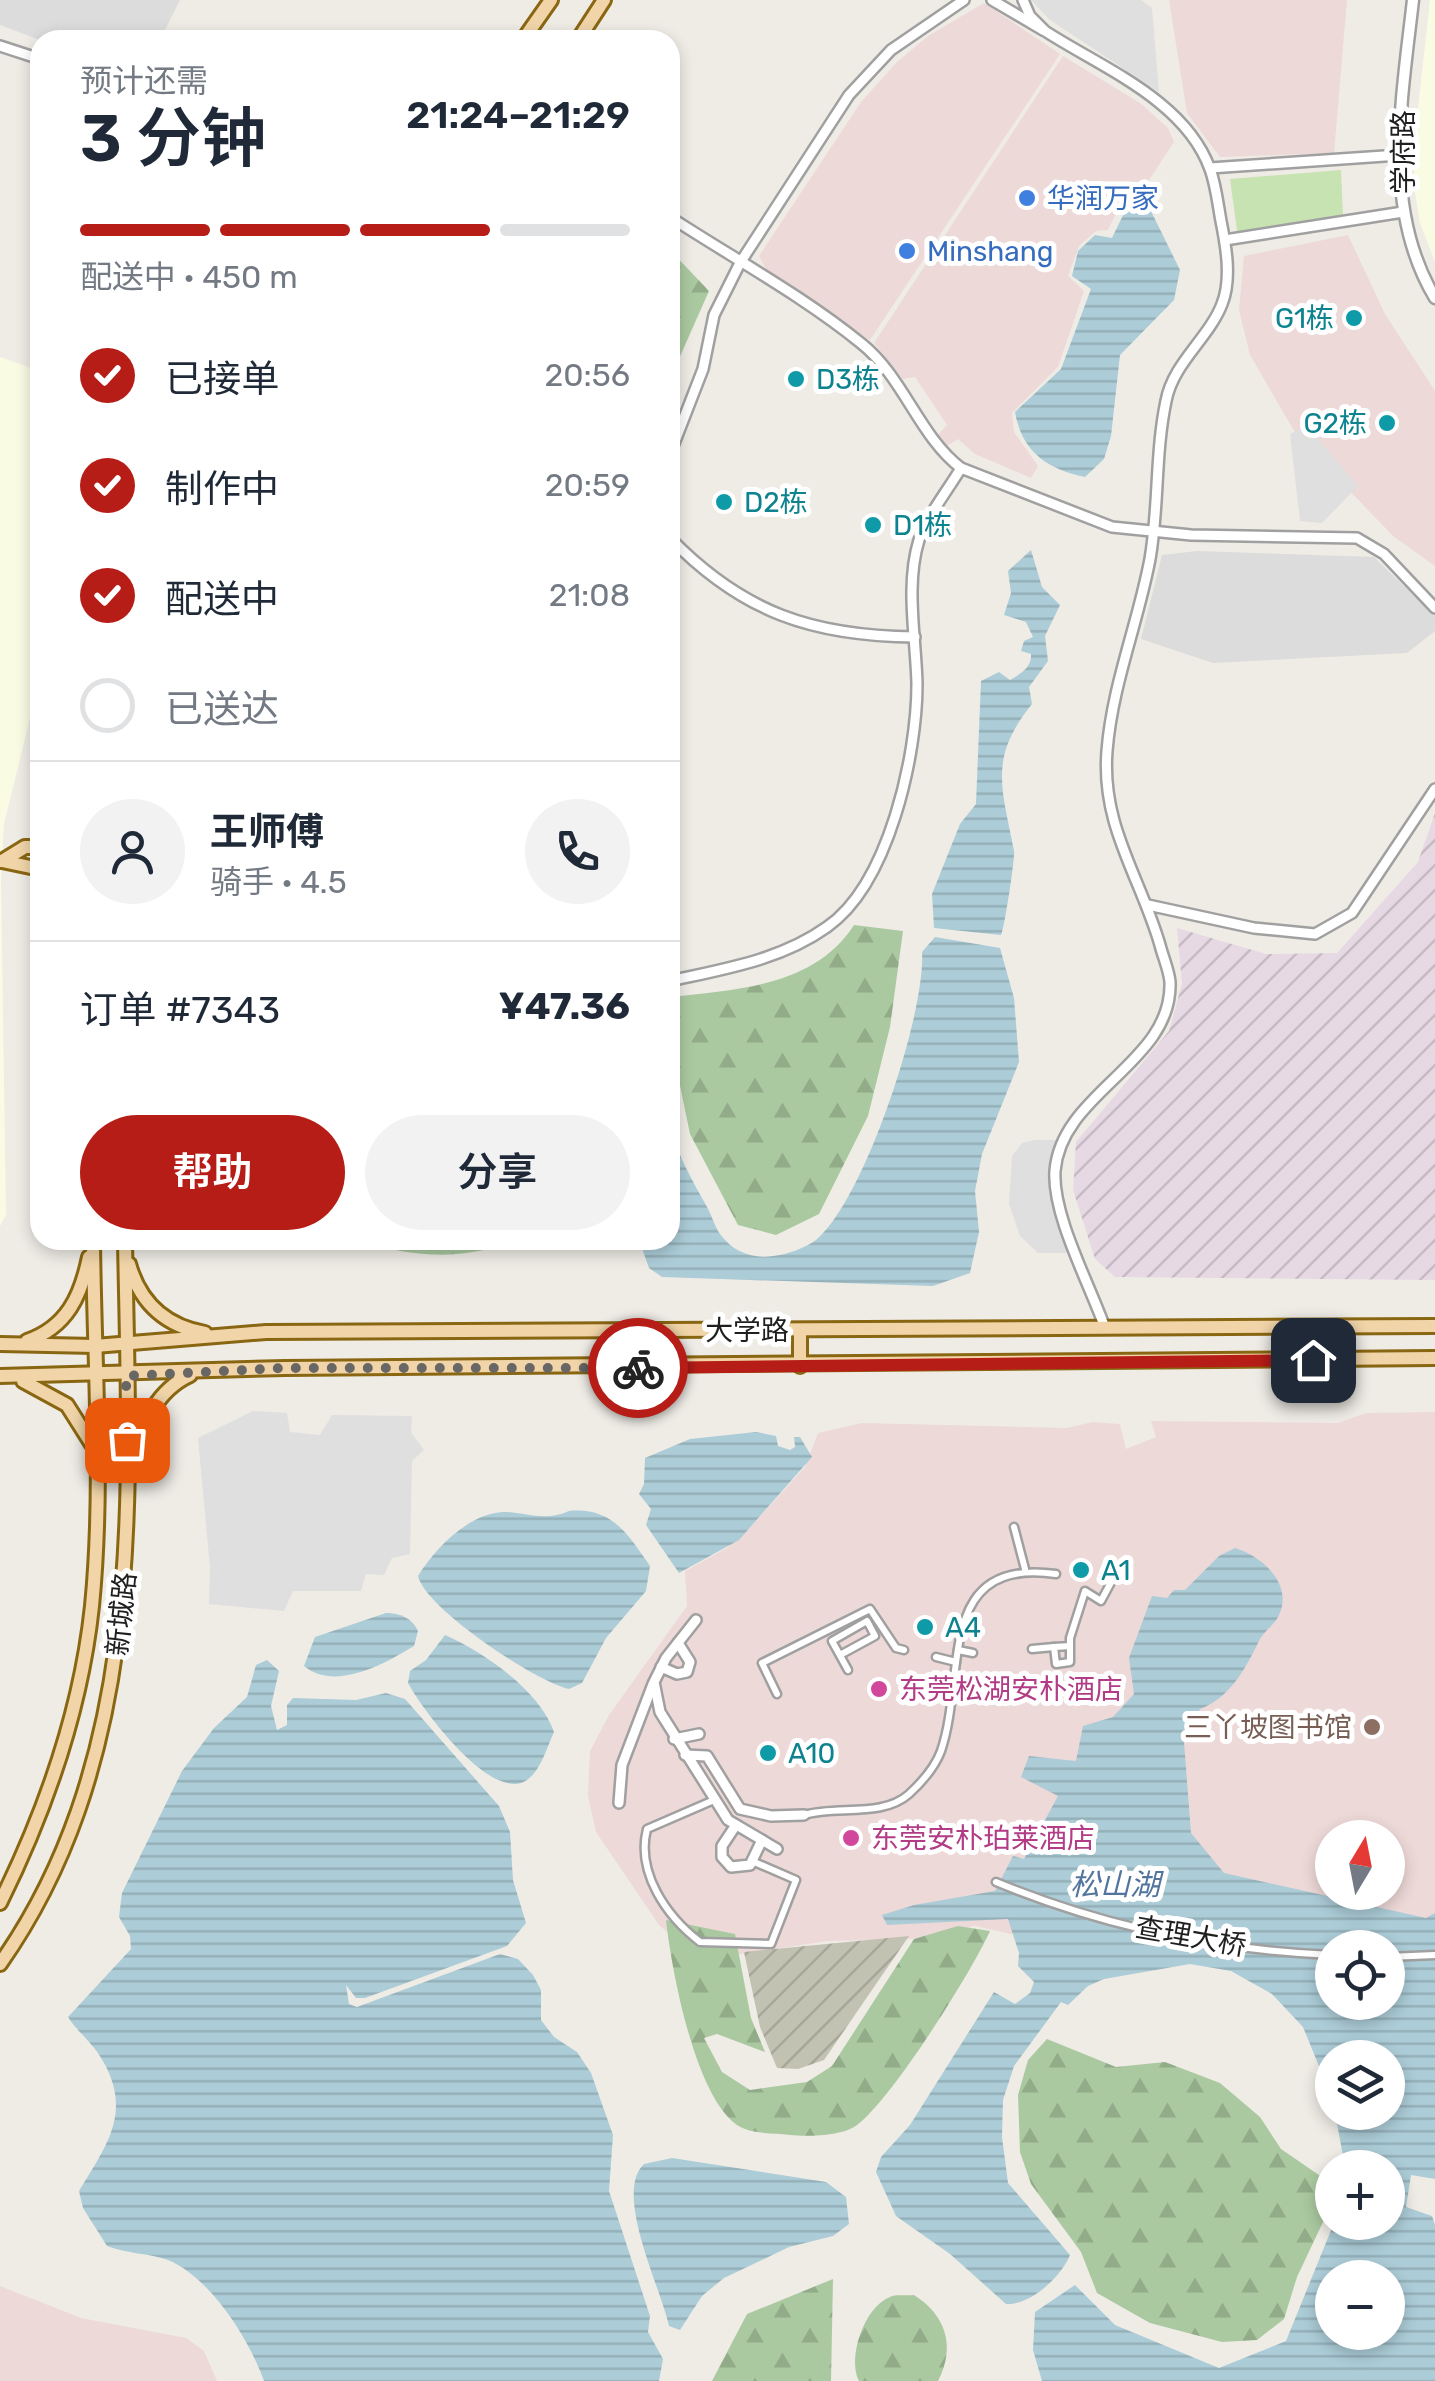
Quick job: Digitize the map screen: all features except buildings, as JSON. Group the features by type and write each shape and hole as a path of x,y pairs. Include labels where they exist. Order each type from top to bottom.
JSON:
{"main road":[{"path":"530,30 551,0"},
{"path":"584,30 604,0"},
{"path":"1,860 30,847"},
{"path":"1,860 30,867"},
{"path":"15,1344 43,1335 67,1314 83,1282 90,1250"},
{"name":"新城路","path":"0,1903 48,1794 83,1664 94,1574 96,1376 92,1250"},
{"name":"新城路","path":"0,1964 41,1893 85,1786 98,1743 123,1608 127,1474 125,1250"},
{"path":"127,1250 137,1286 152,1310 186,1328 228,1335"},
{"name":"大学路","path":"0,1344 95,1346 228,1335 1435,1326"},
{"path":"800,1330 800,1366"},
{"name":"大学路","path":"3,1377 204,1371 1435,1358"},
{"path":"127,1474 141,1431 162,1395 180,1379 204,1371"},
{"path":"3,1377 36,1386 67,1405 87,1432 96,1453"}],"street":[{"path":"680,429 703,370 714,315 740,263 849,96 891,50 965,0"},
{"path":"992,0 1159,102 1194,142 1210,168 1225,240 1227,282 1222,305 1177,372 1166,400 1150,556 1107,747 1105,794 1119,844 1148,905 1170,981 1164,1013 1152,1038 1068,1132 1055,1172 1057,1199 1105,1328"},
{"path":"1023,0 1030,16 1045,31"},
{"name":"学府路","path":"1413,0 1399,155 1403,212 1414,252 1435,298"},
{"path":"0,46 30,56"},
{"path":"1210,168 1399,155"},
{"path":"1225,240 1403,212"},
{"path":"680,224 863,344 900,388 940,452 962,468 1112,527 1152,533 1357,538 1384,554 1435,608"},
{"path":"680,978 784,952 829,926 862,889 896,811 912,752 916,637 913,602 920,539 962,468"},
{"path":"680,547 729,591 788,621 844,634 916,637"},
{"path":"1148,905 1254,928 1315,934 1352,914 1435,790"},
{"path":"1014,1527 1025,1570"},
{"path":"684,1756 707,1756 740,1809 770,1816 804,1815 827,1808 879,1809 906,1798 941,1751 965,1608 995,1579 1025,1570 1056,1574"},
{"path":"1054,1647 1056,1664 1070,1662 1070,1646 1085,1592 1101,1601 1116,1573"},
{"path":"777,1694 762,1663 870,1609 896,1648 904,1650"},
{"path":"619,1803 622,1765 654,1682 661,1666 696,1620"},
{"path":"840,1655 875,1636 867,1621 832,1640 840,1655 848,1670"},
{"path":"873,1632 883,1626"},
{"path":"661,1666 676,1674 688,1672 690,1662 678,1643"},
{"path":"1032,1649 1070,1646"},
{"path":"958,1650 972,1653"},
{"path":"936,1657 956,1662"},
{"path":"654,1682 660,1712 714,1800 736,1825 777,1849"},
{"path":"674,1739 699,1734"},
{"path":"714,1800 662,1818 647,1829 642,1848 645,1870 686,1931 716,1945 771,1944 796,1880 752,1861"},
{"path":"736,1825 722,1846 722,1857 731,1867 750,1866 762,1840"},
{"name":"查理大桥","path":"996,1882 1104,1920 1175,1936 1315,1954"},
{"path":"1405,1957 1435,1956"}],"shaded area":[{"path":"0,0 180,0 165,30 30,30 30,36 0,25"},
{"path":"1031,0 1141,0 1152,8 1159,92 1050,20"},
{"path":"1169,0 1347,0 1334,153 1220,157 1187,113"},
{"path":"1430,0 1435,0 1435,262 1420,223 1414,186 1414,144"},
{"path":"984,3 1060,54 870,340 770,277 759,256 861,102 897,62 928,36"},
{"path":"1063,56 1140,103 1168,128 1174,142 1147,183 1122,201 1108,230 1096,231 1079,246 1068,276 1084,291 1058,367 1012,413 1014,432 1038,466 1031,478 975,454 958,439 945,447 937,436 947,425 915,377 903,379 874,343"},
{"path":"1348,235 1385,314 1435,391 1435,566 1393,536 1297,436 1250,355 1239,310 1244,256"},
{"path":"0,357 30,368 30,718 4,824 1,881 6,1215 0,1226"},
{"path":"1307,426 1358,486 1322,523 1300,521 1290,434"},
{"path":"1197,551 1374,557 1435,616 1435,631 1407,653 1213,663 1141,639 1162,555"},
{"path":"1435,813 1435,1280 1115,1277 1095,1259 1073,1190 1076,1142 1169,1031 1182,984 1177,928 1266,954 1337,953 1418,862"},
{"path":"1059,1140 1050,1181 1070,1253 1038,1253 1020,1236 1009,1204 1012,1156 1022,1143"},
{"path":"253,1411 287,1413 290,1432 320,1435 332,1415 412,1416 411,1432 424,1450 412,1461 410,1554 392,1558 384,1575 366,1574 361,1591 293,1591 284,1611 209,1604 210,1568 198,1438"},
{"path":"1435,1412 1435,1994 1405,1965 1405,1930 1315,1930 1315,1949 1093,1952 975,1926 912,1939 828,1941 715,1958 681,1944 659,1925 596,1832 588,1796 590,1751 609,1715 687,1606 685,1571 727,1548 747,1531 805,1467 818,1433 862,1423 1067,1428 1093,1422 1120,1424 1126,1449 1156,1437 1151,1421 1338,1423 1366,1413"},
{"path":"909,1936 824,2060 798,2069 777,2068 760,2027 744,1952"},
{"path":"0,2286 81,2318 186,2338 204,2351 217,2381 0,2381"}],"green space":[{"path":"1341,170 1343,215 1238,238 1230,179"},
{"path":"680,261 709,291 680,356"},
{"path":"854,925 903,931 890,1027 868,1116 819,1214 776,1235 738,1225 690,1134 680,1086 680,996 773,981 818,961"},
{"path":"397,1250 484,1250 436,1255"},
{"path":"666,1920 735,1934 751,2018 765,2052 717,2034 704,2038 722,2072 750,2090 807,2082 832,2066 914,1939 958,1926 990,1931 930,2034 872,2111 857,2125 843,2131 797,2136 745,2129 728,2117 713,2096 689,2036"},
{"path":"1047,2039 1116,2067 1165,2062 1220,2083 1260,2117 1281,2149 1315,2172 1315,2239 1297,2277 1284,2319 1257,2340 1222,2342 1150,2323 1097,2293 1081,2252 1031,2184 1020,2152 1018,2095 1028,2060"},
{"path":"833,2279 831,2381 712,2381 747,2314"},
{"path":"914,2295 934,2312 945,2333 946,2356 938,2381 859,2381 857,2347 872,2311 892,2296"}],"water":[{"path":"1145,199 1180,270 1174,300 1120,355 1111,436 1104,459 1085,477 1059,469 1038,456 1024,438 1015,412 1061,369 1091,289 1072,276 1078,251 1095,235 1112,238 1126,209"},
{"path":"1031,550 1042,587 1060,605 1045,636 1048,661 1029,687 1032,704 1018,723 1004,758 1003,791 1014,851 1003,929 1001,935 934,928 932,894 960,824 976,804 981,681 999,672 1010,680 1030,663 1031,654 1021,651 1024,641 1033,637 1026,622 1004,615 1011,593 1008,571"},
{"path":"935,937 1000,948 1014,998 1019,1062 982,1154 975,1191 979,1232 970,1273 933,1286 662,1277 649,1268 643,1250 680,1250 680,1154 718,1231 737,1250 773,1256 816,1240 853,1187 889,1104 914,1017 922,952"},
{"path":"756,1432 776,1436 778,1446 790,1450 795,1447 794,1437 800,1437 812,1457 739,1540 679,1573 646,1525 651,1509 639,1494 644,1484 645,1458 690,1439"},
{"path":"569,1511 608,1518 626,1533 650,1566 646,1591 606,1638 582,1683 569,1689 532,1673 484,1642 440,1606 418,1576 445,1543 480,1518 494,1513 546,1516"},
{"name":"松山湖","path":"1235,1548 1265,1565 1282,1594 1278,1617 1236,1681 1220,1698 1200,1709 1184,1742 1191,1833 1224,1873 1315,1893 1315,1910 1390,1910 1426,1918 1435,1913 1435,2179 1411,2175 1406,2207 1432,2216 1435,2225 1435,2381 1042,2381 1033,2350 1035,2312 1075,2285 1115,2325 1219,2368 1286,2341 1315,2270 1315,2350 1405,2350 1405,2260 1319,2260 1327,2240 1405,2240 1405,2150 1342,2150 1338,2130 1405,2130 1405,2040 1315,2040 1315,2056 1303,2027 1272,1994 1231,1971 1190,1964 1104,1979 1088,1986 1068,2005 1061,2002 1014,2066 1003,2100 1002,2137 1008,2183 1070,2255 1035,2295 1006,2304 950,2254 896,2216 876,2172 881,2157 910,2125 994,1992 1015,2004 1030,1993 1034,1982 1018,1966 1019,1953 1008,1919 887,1925 882,1915 914,1905 995,1891 1013,1856 1024,1859 1058,1796 1021,1777 1029,1756 1076,1761 1083,1726 1113,1717 1134,1694 1129,1658 1152,1596 1167,1598 1174,1590 1185,1590 1219,1556"},
{"path":"386,1613 401,1615 412,1623 418,1631 414,1646 375,1667 345,1676 316,1673 304,1666 315,1637"},
{"path":"445,1635 509,1674 547,1717 554,1732 540,1764 527,1780 513,1784 478,1767 443,1732 408,1683 410,1671 426,1660"},
{"path":"267,1660 279,1671 271,1706 277,1730 287,1725 287,1705 293,1698 356,1700 386,1693 405,1699 499,1806 510,1832 513,1880 526,1923 507,1946 365,1998 356,1998 346,1985 349,2004 357,2007 500,1954 518,1959 533,1975 541,1990 541,2020 554,2037 577,2052 591,2073 613,2135 609,2191 650,2316 648,2332 663,2359 659,2381 264,2381 227,2312 199,2281 168,2260 107,2246 83,2208 79,2191 108,2141 116,2109 115,2091 98,2053 68,2017 131,1949 130,1936 119,1917 122,1893 182,1771 214,1728 247,1697 256,1665"},
{"path":"672,2158 826,2182 846,2197 849,2224 833,2236 789,2247 724,2278 702,2296 680,2330 669,2326 642,2242 634,2196 636,2178 644,2164"}],"way so far":[{"path":"127,1440 126,1376 284,1368 638,1368"}],"place":[{"name":"华润万家","path":"1027,198"},
{"name":"Minshang","path":"907,251"},
{"name":"G1栋","path":"1354,318"},
{"name":"D3栋","path":"796,379"},
{"name":"G2栋","path":"1387,423"},
{"name":"D2栋","path":"724,502"},
{"name":"D1栋","path":"873,525"},
{"name":"A1","path":"1081,1570"},
{"name":"A4","path":"925,1627"},
{"name":"东莞松湖安朴酒店","path":"879,1689"},
{"name":"三丫坡图书馆","path":"1372,1727"},
{"name":"A10","path":"768,1753"},
{"name":"东莞安朴珀莱酒店","path":"851,1838"}],"route":[{"path":"638,1368 1313,1360"}]}
